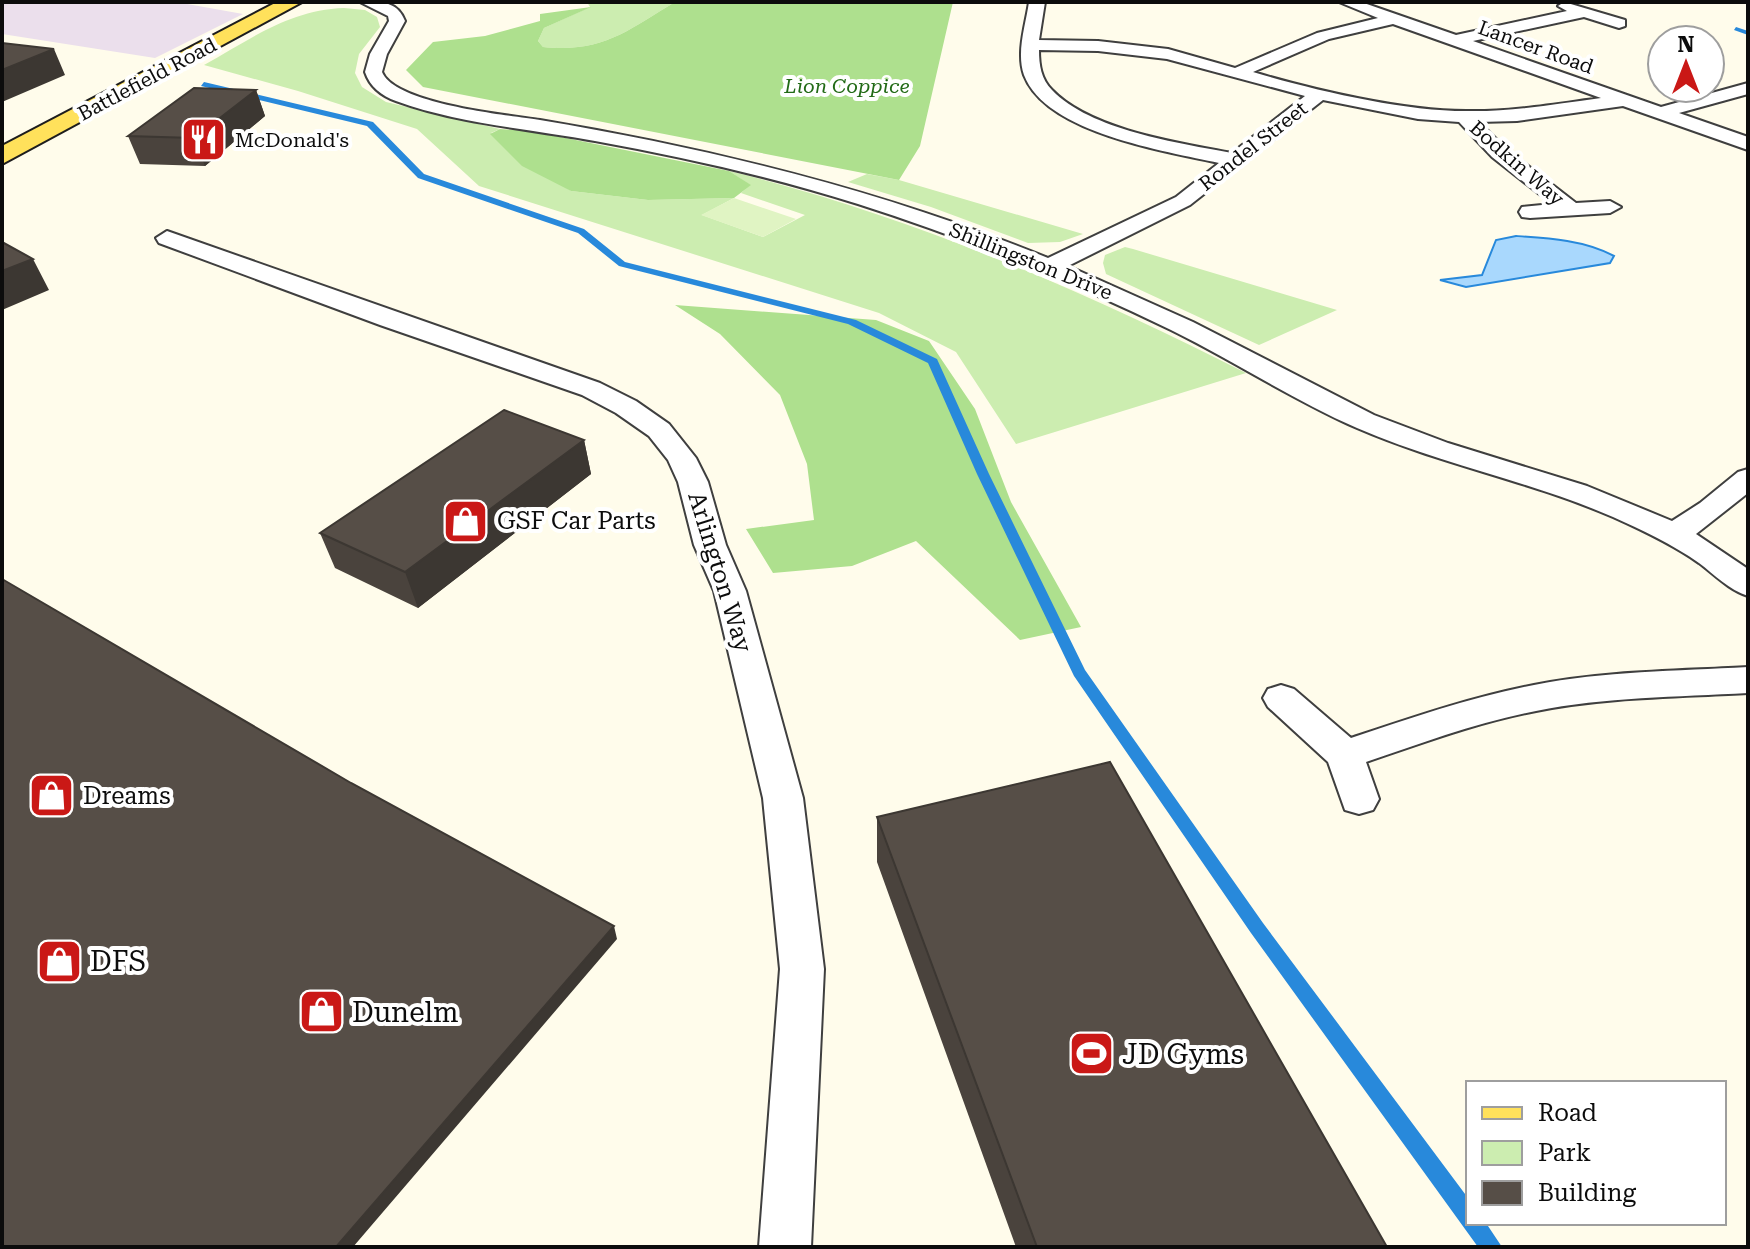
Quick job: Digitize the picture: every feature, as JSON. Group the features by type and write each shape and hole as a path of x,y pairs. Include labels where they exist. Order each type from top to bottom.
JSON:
{"main road":[{"name":"Battlefield Road","path":"2,156 292,2"}],"street":[{"path":"368,2 391,8 411,3"},
{"path":"1037,2 1030,45 1033,74 1039,86 1066,109 1123,134 1236,160"},
{"name":"Lancer Road","path":"1347,2 1620,101"},
{"path":"1558,3 1619,23"},
{"name":"Shillingston Drive","path":"391,8 397,21 373,64 372,74 377,84 401,97 623,140 786,177 941,225 1048,266 1184,327 1342,412 1441,451 1650,519 1719,561 1748,585"},
{"path":"1455,41 1585,12"},
{"path":"1237,73 1323,36 1393,19"},
{"path":"1030,45 1135,49 1196,60 1318,95"},
{"path":"1661,113 1748,88"},
{"name":"Rondel Street","path":"1048,266 1154,217 1209,183 1318,95 1418,113 1464,117 1517,115 1620,101 1748,144"},
{"name":"Bodkin Way","path":"1464,117 1499,153 1571,209"},
{"path":"1530,212 1610,207"},
{"name":"Arlington Way","path":"167,238 389,320 591,389 626,407 659,430 682,458 693,482 710,545 730,591 783,798 802,969 785,1247"},
{"path":"1675,533 1711,510 1748,478"},
{"path":"1345,755 1467,714 1535,698 1612,687 1748,680"},
{"path":"1281,698 1345,755 1359,799"}],"shaded area":[{"path":"2,2 176,2 243,14 155,58 2,34"}],"green space":[{"path":"587,2 675,2 613,38 582,47 543,47 538,41 544,28 590,7"},
{"name":"Lion Coppice","path":"675,2 953,2 920,146 899,180 423,87 406,70 433,42 485,36 540,21 540,14 591,7 544,28 538,41 543,47 582,47 613,38"},
{"path":"344,8 365,10 377,17 380,27 359,54 355,73 362,87 386,102 500,129 491,133 571,191 648,200 734,198 702,215 763,237 805,215 741,193 750,185 729,171 862,209 993,257 1121,312 1246,373 1016,444 956,352 879,313 479,186 417,129 204,65 288,20"},
{"path":"500,129 531,131 729,171 751,185 734,198 648,200 571,191 522,166 490,134"},
{"path":"867,174 899,180 1083,234 1060,242 1028,243 931,207 848,182"},
{"path":"734,198 796,219 763,237 701,215"},
{"path":"1125,247 1337,310 1259,345 1106,274 1103,263 1105,255"},
{"path":"675,305 876,320 929,341 975,409 1011,502 1081,627 1020,640 916,541 852,566 773,573 746,529 814,520 807,464 780,395 720,334"}],"water":[{"path":"1516,236 1579,243 1614,256 1610,263 1466,287 1440,280 1482,275 1496,240"}],"building":[{"path":"2,43 54,49 2,70"},
{"path":"194,88 256,90 194,138 128,136"},
{"path":"2,242 33,259 2,271"},
{"path":"504,410 584,440 405,572 320,533"},
{"name":"Dunelm","path":"2,579 351,783 614,926 336,1247 2,1247"},
{"name":"JD Gyms","path":"1110,762 1387,1247 1037,1247 877,817"}],"waterway":[{"path":"1736,29 1748,33"},
{"path":"204,84 370,124 421,176 581,231 622,264 852,322 933,361 983,474 1079,672 1257,928 1466,1213"},
{"path":"1474,1225 1491,1247"}],"place":[{"name":"McDonald's","path":"204,140"},
{"name":"GSF Car Parts","path":"466,521"},
{"name":"Dreams","path":"52,796"},
{"name":"DFS","path":"59,961"},
{"name":"Dunelm","path":"321,1012"},
{"name":"JD Gyms","path":"1091,1054"}]}
